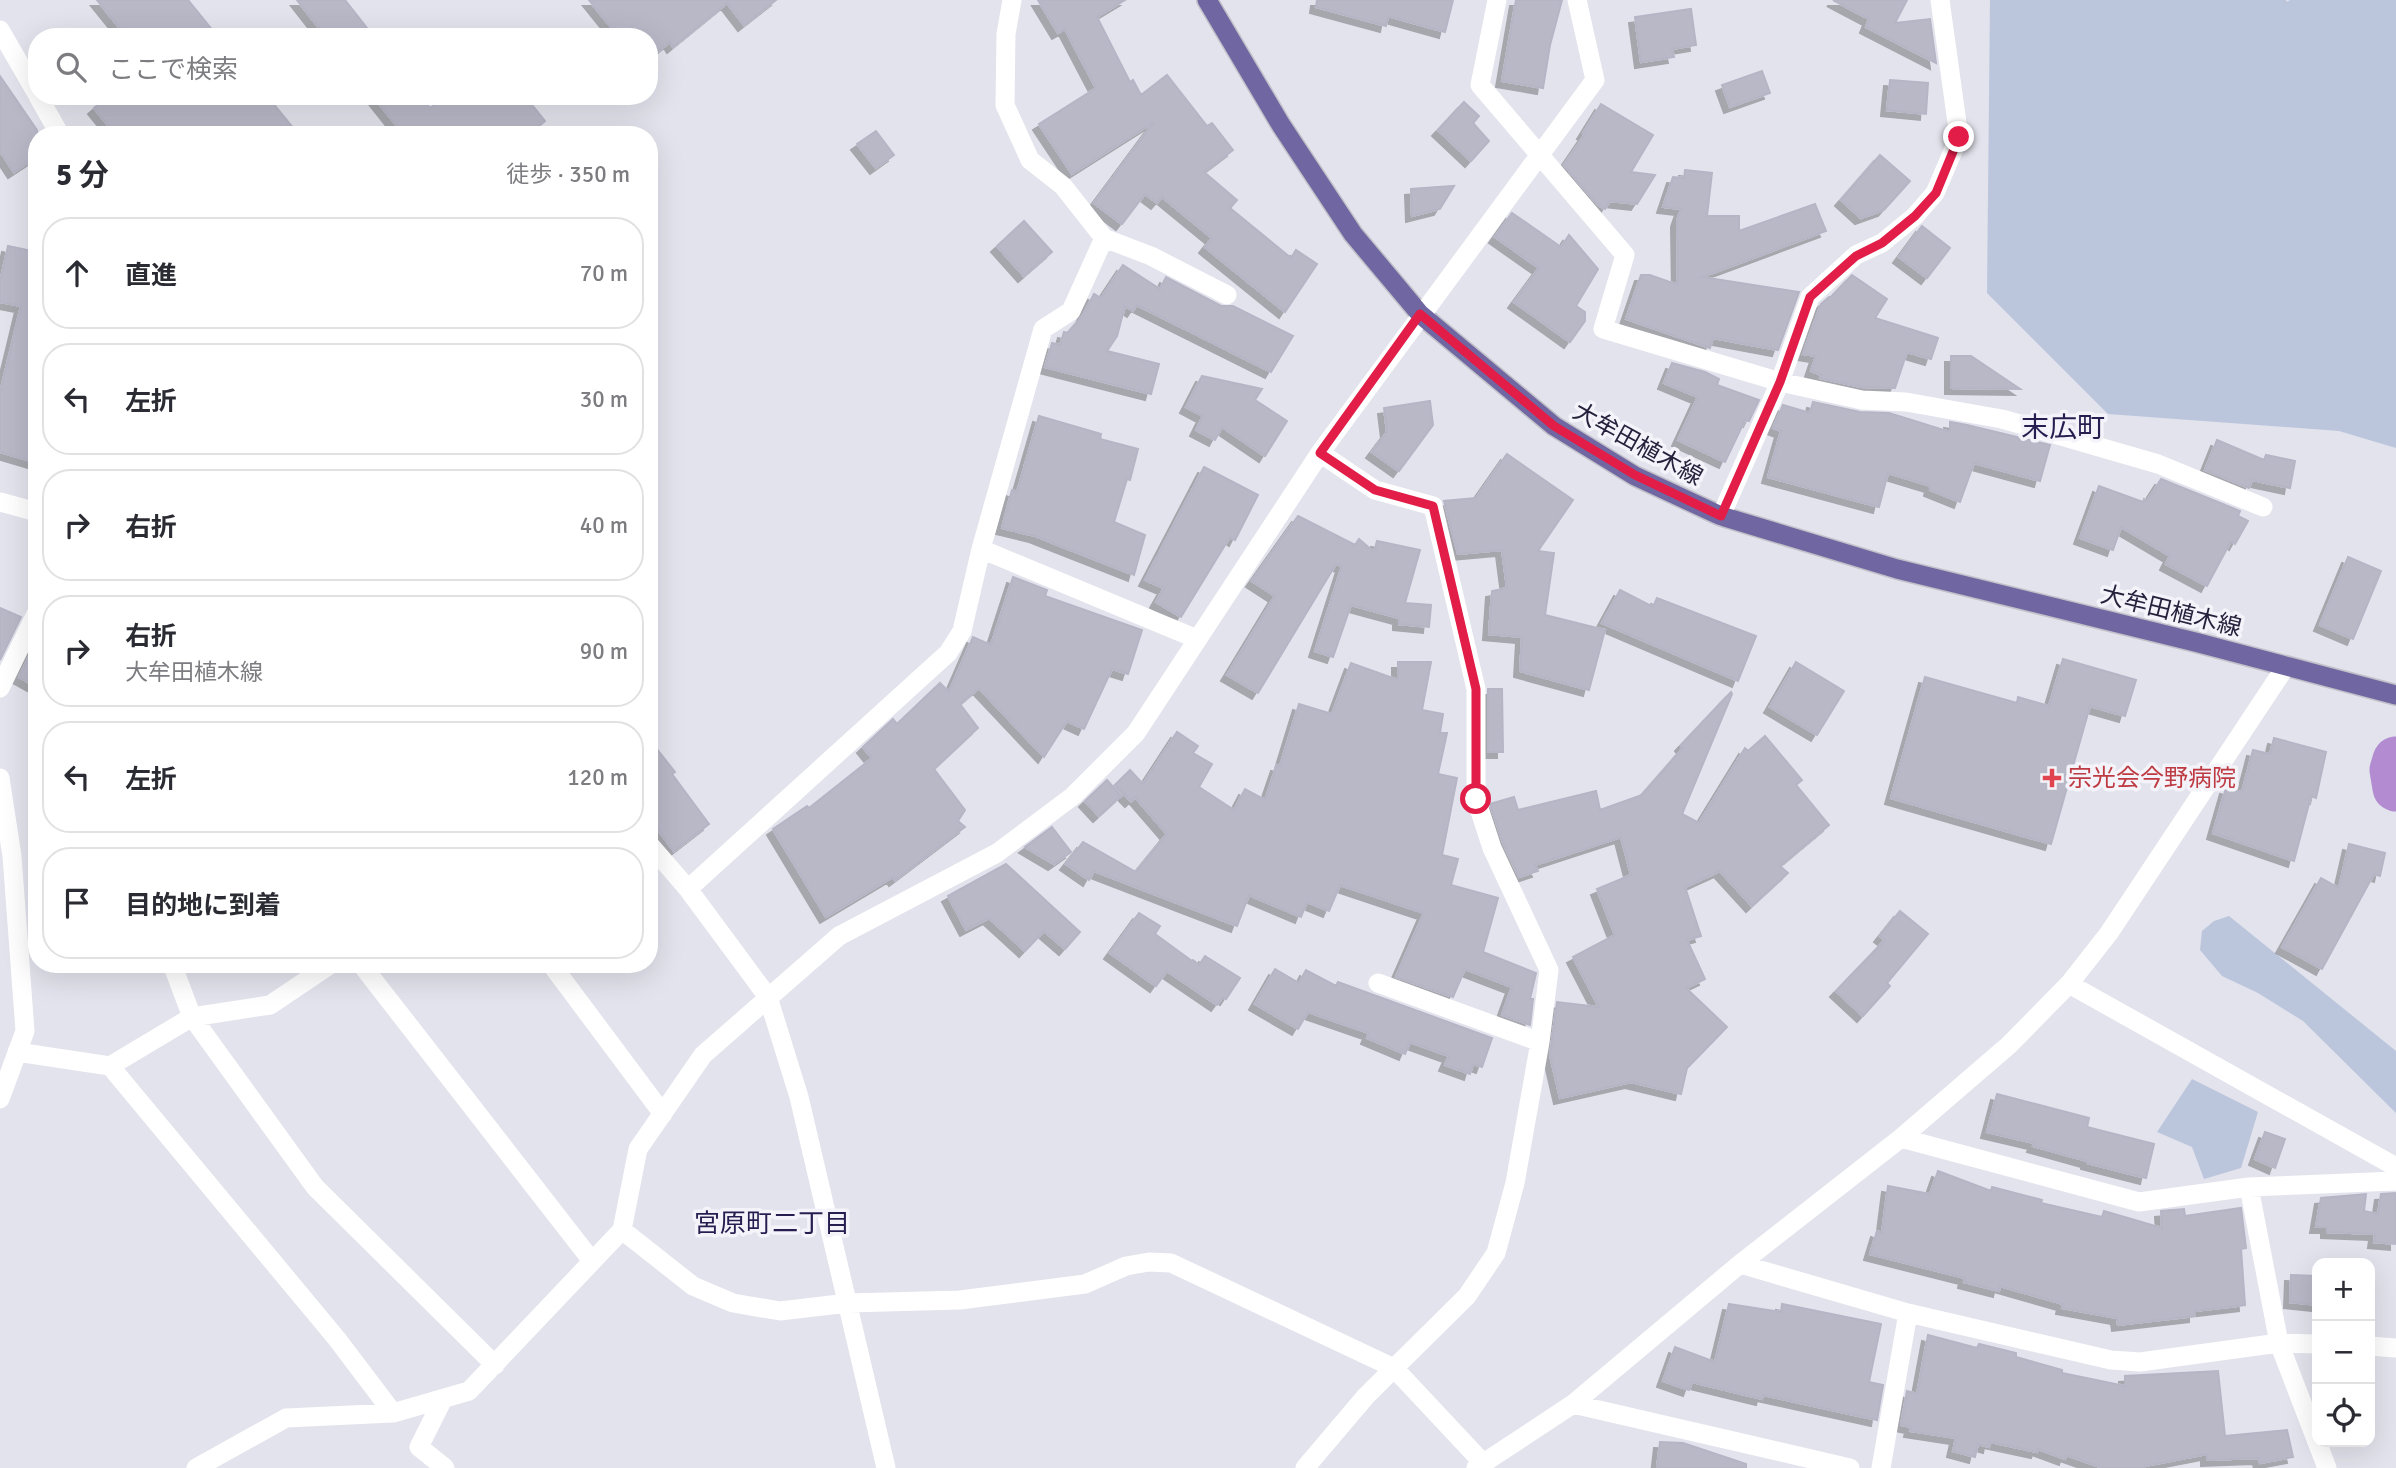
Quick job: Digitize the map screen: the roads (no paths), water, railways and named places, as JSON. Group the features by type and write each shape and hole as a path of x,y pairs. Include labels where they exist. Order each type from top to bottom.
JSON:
{"main road":[{"name":"大牟田植木線","path":"1207,0 1281,125 1353,234 1420,314 1554,426 1635,475 1721,516 1897,569 2396,695"}],"street":[{"path":"1012,0 1006,34 1006,105 1030,160 1063,186 1104,238 1151,256 1227,295"},
{"path":"1497,0 1480,85 1625,255 1603,330 1780,382 1862,400 1906,402 2002,419 2158,464 2263,507"},
{"path":"196,1468 286,1418 393,1413 469,1391 622,1230 638,1149 703,1055 839,936 997,853 1073,796 1136,733 1320,453 1595,80 1577,0"},
{"path":"1721,516 1780,382 1810,297 1856,256 1882,243 1936,193 1959,137 1940,0"},
{"path":"0,30 28,79"},
{"path":"43,105 55,126"},
{"path":"688,889 948,653 962,631 1043,329 1072,311 1104,238"},
{"path":"1305,1468 1366,1396 1467,1296 1496,1253 1515,1183 1540,1042 1549,970 1492,848 1476,799 1476,689 1433,506 1375,490 1320,453"},
{"path":"0,502 28,510"},
{"path":"982,549 1198,639"},
{"path":"0,688 28,630"},
{"path":"622,1230 693,1286 733,1303 780,1311 848,1303 960,1300 1084,1284 1126,1266 1149,1262 1171,1263 1395,1368 1480,1465 1573,1404 1740,1264 1900,1138 2009,1045 2070,984 2109,933 2286,666"},
{"path":"0,1099 25,1031 1,789"},
{"path":"658,854 688,889 768,997 799,1097 886,1468"},
{"path":"175,973 192,1017 315,1187 495,1365"},
{"path":"17,1052 110,1066 192,1017 270,1004 317,973"},
{"path":"367,973 592,1261"},
{"path":"558,973 663,1114"},
{"path":"1378,983 1540,1042"},
{"path":"2070,984 2396,1167"},
{"path":"110,1066 337,1339 393,1413"},
{"path":"1900,1138 2139,1202 2249,1187 2396,1181"},
{"path":"2249,1187 2279,1343 2327,1468"},
{"path":"1740,1264 1909,1313 2111,1360 2140,1362 2279,1343 2312,1344"},
{"path":"1881,1468 1909,1313"},
{"path":"2375,1346 2396,1348"},
{"path":"443,1399 419,1447 445,1468"},
{"path":"1573,1404 1850,1468"}],"waterway":[{"path":"2396,760 2393,770 2396,788"}],"place":[{"name":"宗光会今野病院","path":"2052,778"}],"district":[{"name":"末広町","path":"2063,428"},
{"name":"宮原町二丁目","path":"772,1224"}]}
